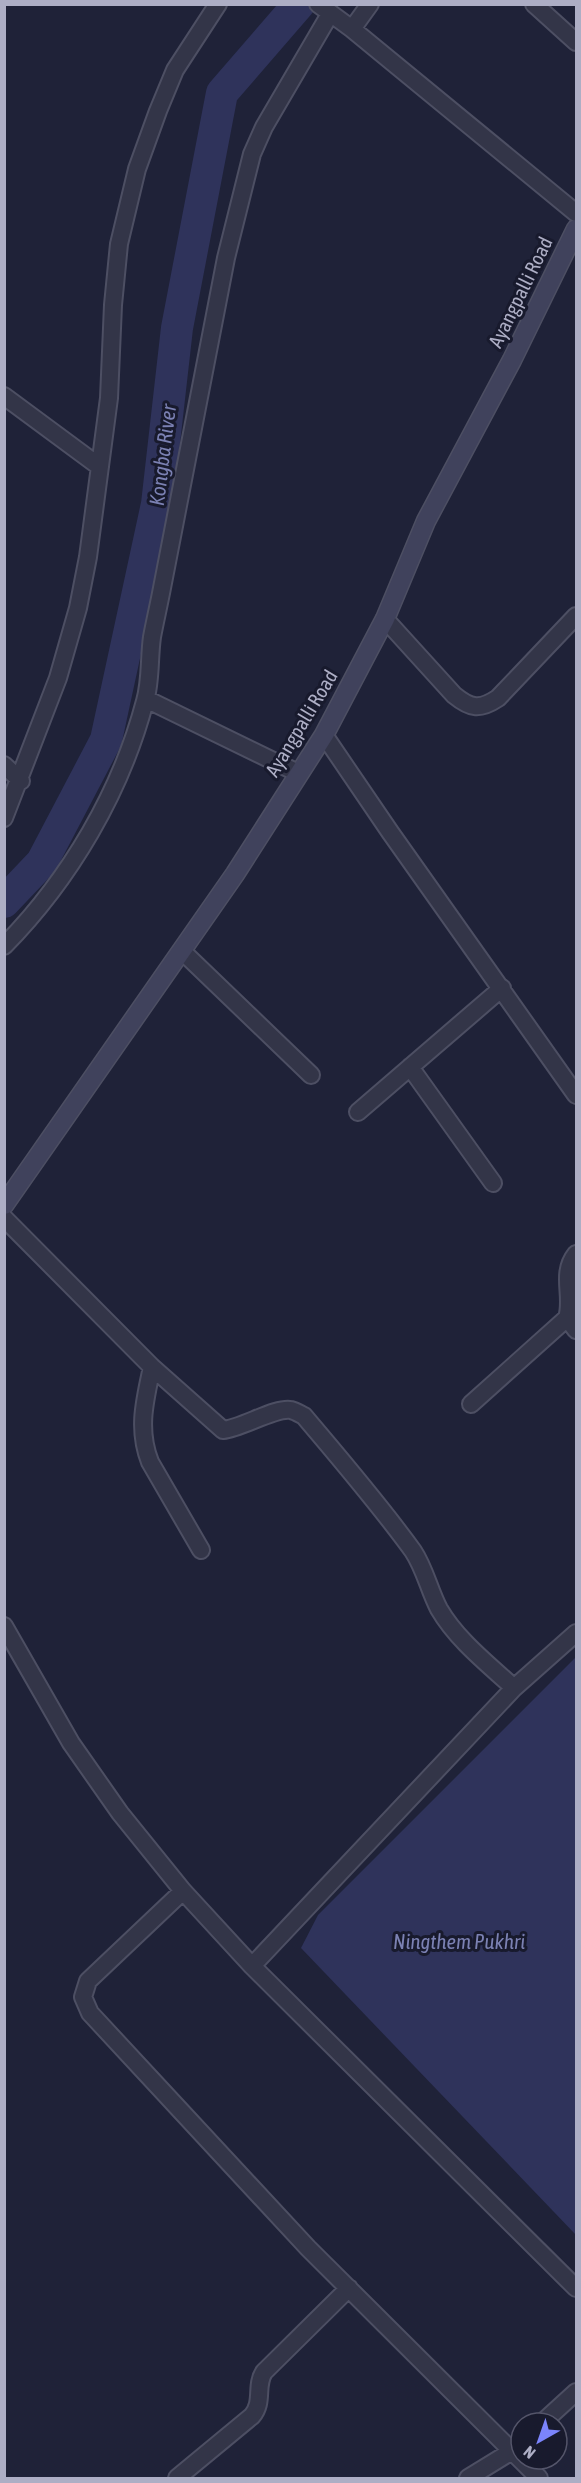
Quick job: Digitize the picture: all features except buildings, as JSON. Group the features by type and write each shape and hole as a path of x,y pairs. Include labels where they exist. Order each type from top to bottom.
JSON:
{"street":[{"path":"4,818 21,781 58,678 78,608 109,398 113,305 119,244 137,169 176,70 218,4"},
{"path":"352,29 370,4"},
{"path":"534,4 576,42"},
{"path":"4,945 26,924 48,896 94,823 126,758 146,699 154,627 226,258 247,173 264,127 323,8 352,29 576,213"},
{"name":"Ayangpalli Road","path":"4,1205 235,874 324,735 386,619 426,521 512,360 576,229"},
{"path":"4,396 100,467"},
{"path":"386,619 454,695 465,704 477,707 498,698 576,616"},
{"path":"146,699 298,773"},
{"path":"324,735 390,832 575,1091"},
{"path":"4,765 21,781"},
{"path":"182,951 311,1075"},
{"path":"358,1112 502,988"},
{"path":"410,1067 493,1183"},
{"path":"4,1218 152,1366 223,1430 234,1429 284,1410 293,1410 304,1416 413,1551 422,1565 438,1607 457,1635 514,1688"},
{"path":"471,1404 572,1324 567,1273 576,1254"},
{"path":"152,1366 143,1409 144,1446 150,1462 201,1550"},
{"path":"4,1626 71,1743 120,1813 183,1891 252,1966 576,2288"},
{"path":"252,1966 514,1688 576,1633"},
{"path":"183,1891 88,1981 83,1998 90,2013 246,2182 349,2288 509,2440"},
{"path":"177,2478 252,2416 260,2403 261,2377 264,2372 349,2288"},
{"path":"555,2411 576,2392"},
{"path":"468,2478 509,2452"}],"water":[{"name":"Ningthem Pukhri","path":"576,1657 576,2235 301,1948 318,1915"}],"waterway":[{"name":"Kongba River","path":"4,902 42,862 106,740 157,504 177,328 222,93 299,4"}]}
